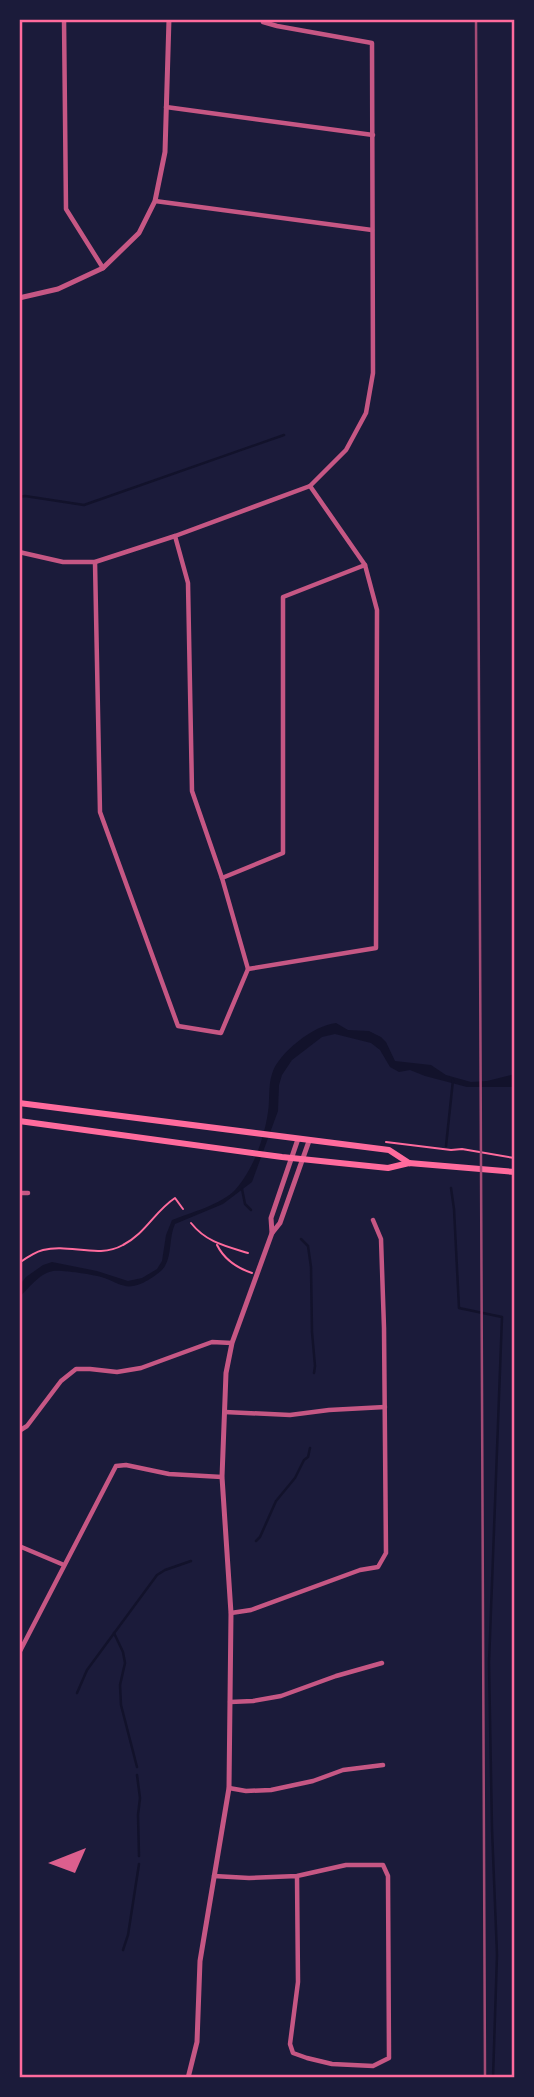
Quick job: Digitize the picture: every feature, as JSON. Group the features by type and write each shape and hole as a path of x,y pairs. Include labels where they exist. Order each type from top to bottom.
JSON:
{"main road":[{"path":"19,1102 389,1150 410,1163"},
{"path":"19,1121 292,1158 388,1168 410,1163 515,1172"}],"street":[{"path":"64,19 66,209 103,268"},
{"path":"19,298 58,289 103,268 139,233 155,201 164,152 169,19"},
{"path":"19,552 63,562 95,562 175,536 310,486 346,450 366,413 373,373 372,43 263,22"},
{"path":"166,107 373,135"},
{"path":"155,201 372,230"},
{"path":"248,969 376,948 377,610 365,565 310,486"},
{"path":"95,562 100,812 178,1026 221,1033 248,969 222,878 192,792 188,583 175,536"},
{"path":"222,878 284,853 283,597 365,565"},
{"path":"272,1233 271,1219 298,1139"},
{"path":"188,2078 197,2042 200,1961 229,1788 231,1613 222,1477 226,1373 232,1343 272,1233 280,1223 309,1141"},
{"path":"19,1193 28,1193"},
{"path":"231,1613 251,1610 360,1570 379,1567 386,1553 381,1238 373,1220"},
{"path":"19,1432 27,1426 61,1381 76,1369 117,1372 141,1368 212,1342 232,1343"},
{"path":"225,1412 290,1415 384,1407"},
{"path":"19,1653 116,1466 126,1465 169,1475 222,1477"},
{"path":"19,1546 64,1565"},
{"path":"230,1702 281,1696 382,1662"},
{"path":"229,1788 246,1791 271,1790 313,1781 343,1770 383,1765"},
{"path":"214,1876 297,1876 346,1865 383,1865 388,1876 389,2058 373,2066 332,2064 293,2053 290,2044 298,1982 297,1876"}],"path":[{"path":"388,1141 514,1158 515,1152"},
{"path":"19,1263 42,1250 112,1249 134,1237 175,1198 183,1209"},
{"path":"191,1223 205,1238 216,1244 248,1253"},
{"path":"216,1244 228,1260 244,1271 257,1275"}],"shaded area":[{"path":"336,1023 348,1030 369,1031 381,1037 395,1061 431,1065 446,1075 471,1082 515,1074 515,1087 467,1087 410,1070 399,1072 390,1067 380,1050 371,1043 335,1034 322,1037 292,1060 282,1075 278,1111 252,1182 223,1204 175,1224 164,1268 143,1283 130,1286 96,1276 53,1271 39,1278 19,1297 19,1286 26,1277 52,1262 97,1271 128,1281 142,1278 157,1269 162,1261 166,1235 172,1220 222,1200 235,1190 247,1173 264,1133 271,1079 281,1057 308,1034"}],"building":[{"path":"86,1848 75,1873 48,1863"}],"waterway":[{"path":"19,497 84,505 284,435"},
{"path":"446,1146 453,1080"},
{"path":"451,1188 459,1308 502,1317 489,1663 497,1955 493,2078"},
{"path":"242,1189 245,1204 251,1210"},
{"path":"301,1239 308,1246 311,1267 314,1373"},
{"path":"256,1541 276,1501 295,1478 308,1457 310,1448"},
{"path":"77,1693 87,1670 157,1575 191,1561"},
{"path":"114,1633 125,1663 120,1685 121,1705 137,1767"},
{"path":"137,1775 140,1798 139,1856"},
{"path":"123,1950 128,1935 139,1864"}],"railway":[{"path":"476,19 485,2078"}]}
